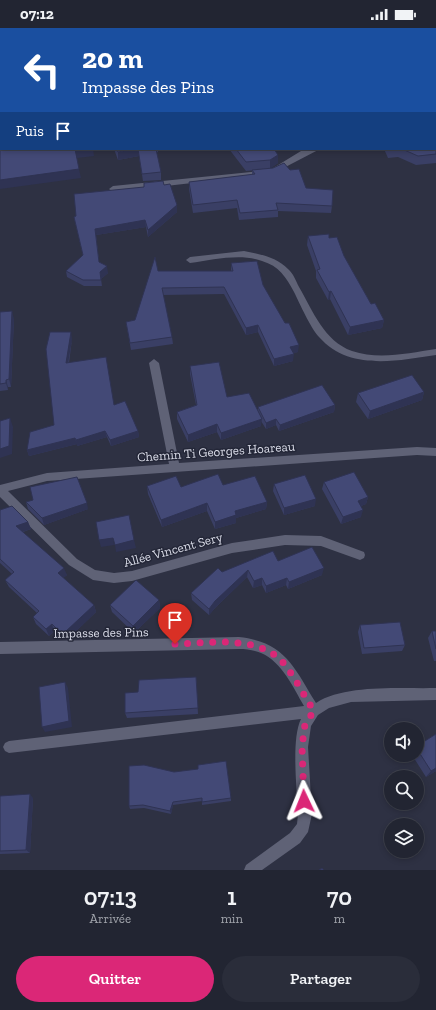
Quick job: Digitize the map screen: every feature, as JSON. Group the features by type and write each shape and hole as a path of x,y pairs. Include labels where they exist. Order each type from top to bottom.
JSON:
{"street":[{"path":"113,189 272,172 304,153 313,150"},
{"path":"190,260 244,254 254,255 277,264 287,272 321,334 337,348 350,354 363,357 389,359 436,352"},
{"path":"154,363 174,468"},
{"name":"Chemin Ti Georges Hoareau","path":"0,489 47,477 417,451 436,452"},
{"name":"Allée Vincent Sery","path":"0,489 73,562 92,575 114,578 132,576 232,548 285,540 322,541 360,555"},
{"name":"Impasse des Pins","path":"0,648 238,643 253,645 269,650 284,664 314,711"},
{"path":"251,870 295,838 303,827 305,814 302,747 305,724 314,711 326,703 351,696 436,694"},
{"path":"9,747 314,711"}],"building":[{"path":"0,150 75,150 79,169 0,180"},
{"path":"117,150 129,150 118,152"},
{"path":"138,150 156,150 161,172 142,174"},
{"path":"237,150 275,150 278,155 270,160 246,162"},
{"path":"404,150 436,150 436,154 418,156"},
{"path":"284,163 290,170 299,169 306,188 333,190 332,206 276,203 278,210 240,213 237,200 193,205 189,182 255,174 252,170 273,168"},
{"path":"163,181 164,185 170,184 177,205 148,230 145,220 95,229 99,262 107,266 100,272 101,280 83,280 66,271 83,255 74,217 76,216 74,194 144,187 144,183"},
{"path":"329,234 329,238 337,237 344,256 371,304 375,303 384,320 350,327 331,291 329,292 317,270 320,269 308,236"},
{"path":"155,257 158,271 233,271 231,263 257,261 263,285 285,323 289,323 299,345 290,347 294,354 274,359 258,325 246,328 224,287 162,288 172,337 130,343 126,322 135,320"},
{"path":"12,311 9,379 6,380 6,383 0,384 0,312"},
{"path":"50,332 71,332 66,363 106,357 114,405 125,401 138,431 110,440 105,431 76,440 75,438 27,450 30,432 54,425 46,349"},
{"path":"219,362 227,397 249,393 262,419 221,433 217,424 188,435 177,412 197,405 190,366"},
{"path":"412,375 424,392 370,411 358,393"},
{"path":"322,385 335,405 280,425 276,419 266,423 258,407"},
{"path":"10,418 9,446 0,449 0,421"},
{"path":"354,472 368,497 358,501 363,510 343,517 324,482"},
{"path":"218,474 223,485 255,476 267,502 235,511 236,515 215,522 207,503 161,520 147,486 176,476 181,487"},
{"path":"305,475 316,499 284,508 274,484"},
{"path":"77,477 87,503 42,518 26,502 33,500 30,487"},
{"path":"12,506 28,522 16,526 64,568 58,573 94,605 65,632 61,633 52,624 46,629 33,617 39,611 5,580 14,572 0,559 0,510"},
{"path":"129,515 134,540 115,545 113,538 99,540 96,522"},
{"path":"312,547 324,568 289,582 287,578 266,586 262,578 254,581 248,570 215,601 209,609 191,593 218,568 222,572 273,551 278,561"},
{"path":"136,580 159,600 133,626 110,605"},
{"path":"400,622 405,645 364,648 360,625"},
{"path":"432,631 436,631 436,649"},
{"path":"196,677 198,708 125,713 125,693 138,692 139,680"},
{"path":"65,682 69,721 42,727 39,687"},
{"path":"436,734 436,768 431,771 424,760 424,742"},
{"path":"226,761 231,798 202,802 202,798 173,802 170,811 143,805 129,806 129,766 144,765 174,772 198,769 198,765"},
{"path":"30,794 26,850 0,851 0,796"}],"route":[{"path":"175,644 238,643 253,645 269,650 284,664 314,711 305,724 302,747 304,801"}]}
